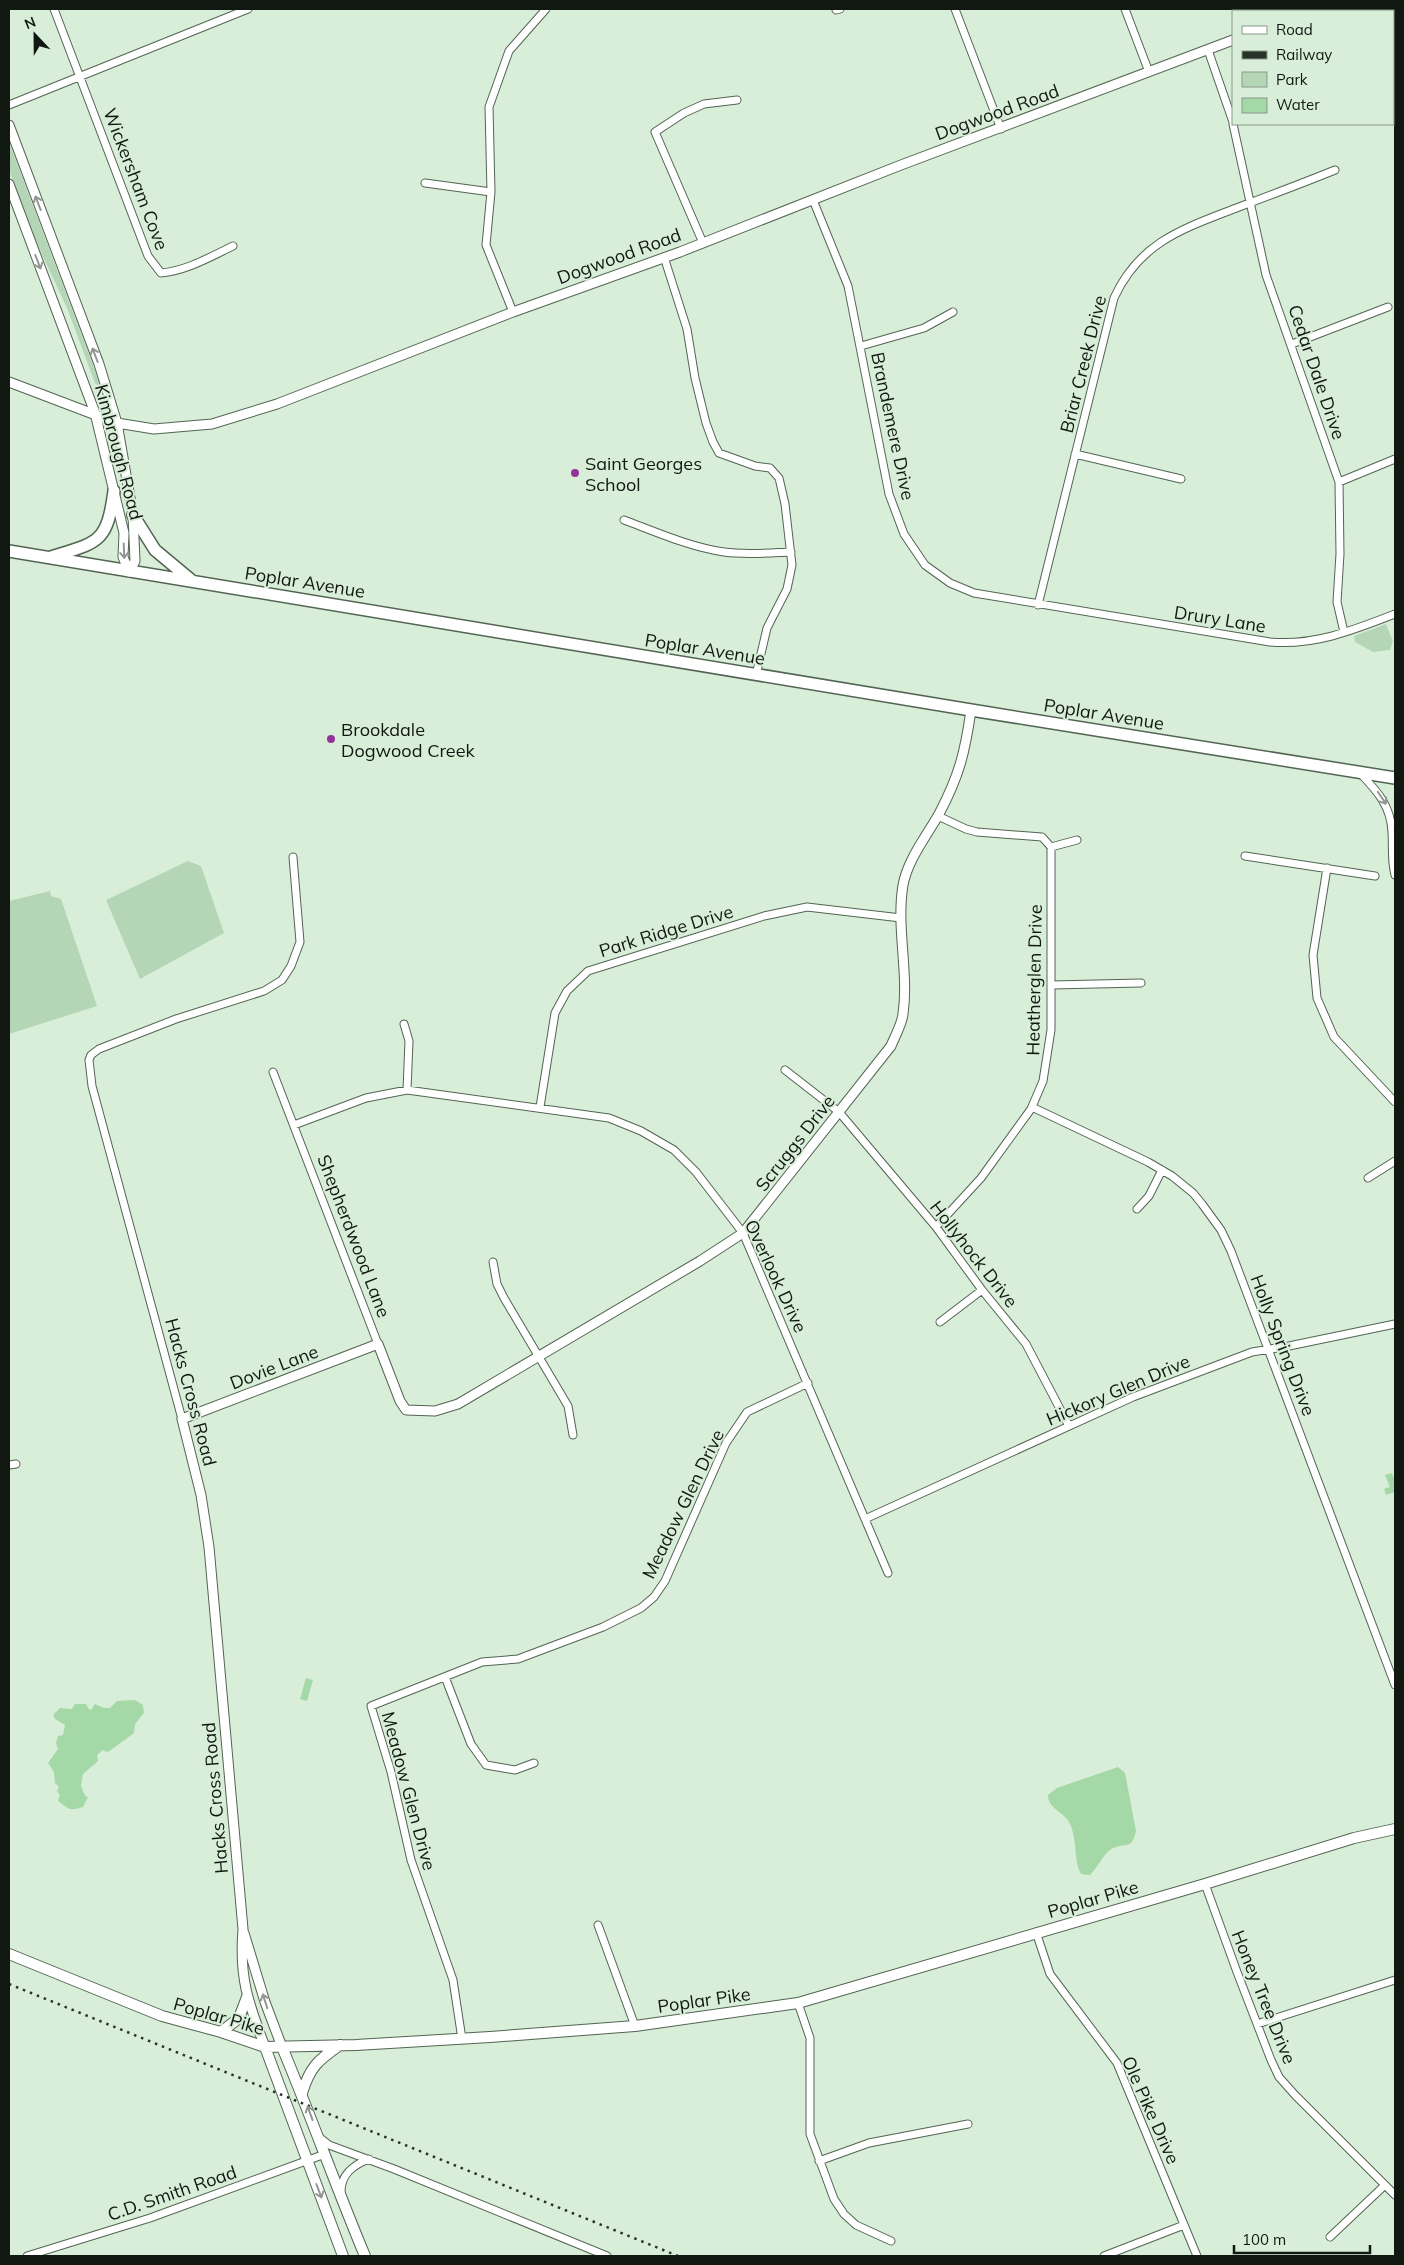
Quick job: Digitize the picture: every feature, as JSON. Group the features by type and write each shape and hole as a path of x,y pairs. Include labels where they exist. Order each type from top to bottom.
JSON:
{"main road":[{"path":"49,557 94,542 106,531 114,490"},
{"path":"133,515 155,550 192,581"},
{"name":"Poplar Avenue","path":"9,551 756,675 1395,778"},
{"name":"Poplar Pike","path":"9,1954 162,2016 221,2032 265,2047 462,2039 635,2026 798,2003 1036,1932 1206,1884 1354,1838 1395,1829"},
{"path":"221,2032 239,2018 248,1997"},
{"path":"302,2093 313,2066 340,2045"},
{"name":"Hacks Cross Road","path":"265,2047 344,2256"},
{"name":"Hacks Cross Road","path":"282,2047 302,2093 365,2256"}],"street":[{"path":"54,9 81,78"},
{"path":"9,105 81,78 248,9"},
{"path":"513,312 486,245 491,192 489,107 509,51 546,9"},
{"path":"955,9 1001,129"},
{"path":"1126,9 1149,72"},
{"name":"Dogwood Road","path":"9,382 95,413 117,423 154,429 212,424 277,404 513,312 703,243 901,165 1001,129 1232,40"},
{"name":"Cedar Dale Drive","path":"1208,50 1232,120"},
{"name":"Wickersham Cove","path":"81,78 148,256 161,273 173,272 233,246"},
{"path":"703,243 655,132 684,113 704,104 737,100"},
{"name":"Kimbrough Road","path":"9,125 99,364 117,423 133,515 135,561 129,572"},
{"name":"Cedar Dale Drive","path":"1233,125 1252,202 1266,275 1292,344 1339,482 1340,554 1336,588 1338,610 1344,632"},
{"name":"Briar Creek Drive","path":"1038,605 1114,298 1127,273 1138,260 1166,237 1335,170"},
{"name":"Kimbrough Road","path":"9,184 95,413 124,533 123,557 129,572"},
{"path":"425,184 491,192"},
{"name":"Brandemere Drive","path":"813,200 848,286 889,494 904,534 925,565 950,583 974,593 1038,605"},
{"path":"664,257 687,328 695,378 706,423 713,442 719,453 754,466 770,468 780,478 792,565 787,589 767,628 756,675"},
{"path":"1292,344 1388,307"},
{"path":"861,346 924,328 953,312"},
{"path":"1075,454 1181,479"},
{"path":"1339,482 1395,459"},
{"path":"624,520 665,536 723,552 754,554 790,552"},
{"name":"Drury Lane","path":"1038,605 1270,642 1308,642 1344,632 1395,614"},
{"name":"Scruggs Drive","path":"406,1410 435,1411 458,1404 743,1233 891,1046 903,1016 901,918 903,884 916,851 938,816 962,765 971,710"},
{"path":"1359,772 1386,804 1394,828 1391,855 1395,875"},
{"path":"938,816 977,832 1042,837 1051,847 1077,840"},
{"name":"Heatherglen Drive","path":"936,1227 981,1178 1032,1107 1043,1080 1048,1057 1052,985 1051,847"},
{"path":"1245,856 1374,876"},
{"name":"Hacks Cross Road","path":"265,2047 244,1985 241,1956 243,1929 209,1547 201,1494 92,1086 89,1060 95,1051 107,1045 176,1019 264,991 274,986 287,974 300,942 293,857"},
{"path":"1327,868 1313,955 1317,998 1334,1037 1395,1102"},
{"name":"Park Ridge Drive","path":"540,1107 555,1012 567,991 588,972 764,916 807,907 901,918"},
{"path":"1052,985 1141,983"},
{"path":"404,1024 409,1052 407,1090"},
{"name":"Hollyhock Drive","path":"785,1070 839,1112 936,1227 982,1290 1026,1344 1069,1426"},
{"name":"Shepherdwood Lane","path":"273,1072 400,1401 406,1410"},
{"name":"Overlook Drive","path":"294,1125 366,1098 407,1090 609,1118 641,1131 666,1145 696,1172 743,1233 888,1573"},
{"name":"Holly Spring Drive","path":"1032,1107 1162,1170 1193,1193 1221,1230 1231,1251 1395,1685"},
{"path":"1368,1178 1395,1161"},
{"path":"1137,1209 1149,1196 1162,1170"},
{"path":"493,1262 497,1284 568,1406 573,1435"},
{"path":"940,1322 982,1290"},
{"name":"Hickory Glen Drive","path":"865,1519 1152,1389 1252,1352 1395,1324"},
{"name":"Dovie Lane","path":"182,1419 378,1344"},
{"name":"Meadow Glen Drive","path":"462,2039 453,1980 411,1860 391,1772 371,1706 488,1660 518,1659 603,1627 641,1608 654,1596 665,1581 726,1443 747,1412 808,1383"},
{"path":"445,1677 471,1744 486,1765 515,1770 534,1763"},
{"name":"Honey Tree Drive","path":"1206,1884 1271,2060 1285,2085 1395,2195"},
{"path":"598,1925 635,2026"},
{"name":"Hacks Cross Road","path":"243,1929 265,2002 282,2047"},
{"name":"Ole Pike Drive","path":"1036,1932 1050,1974 1117,2064 1197,2256"},
{"path":"1257,2024 1395,1980"},
{"path":"798,2003 810,2038 810,2134 819,2161 834,2199 844,2214 856,2225 891,2241"},
{"path":"819,2161 869,2143 968,2124"},
{"path":"318,2136 329,2145 369,2159 607,2256"},
{"name":"C.D. Smith Road","path":"27,2256 150,2218 324,2154"},
{"path":"342,2200 341,2184 345,2175 350,2168 369,2159"},
{"path":"1330,2237 1385,2184"},
{"path":"1104,2256 1184,2225"}],"green space":[{"path":"9,142 100,384 98,386 95,383 67,308 31,231 9,170"},
{"path":"1386,624 1393,641 1390,650 1373,652 1355,642 1354,636"},
{"path":"188,861 201,866 224,933 140,979 106,900"},
{"path":"50,891 51,896 61,899 97,1006 9,1034 9,901"}],"water":[{"path":"1392,1473 1395,1481 1395,1492 1386,1495 1384,1489 1390,1487 1385,1475"},
{"path":"306,1678 313,1680 307,1701 300,1699"},
{"path":"135,1700 143,1705 144,1713 135,1724 134,1733 111,1750 107,1752 103,1750 97,1755 98,1761 83,1774 81,1786 85,1796 88,1797 83,1807 68,1808 58,1801 60,1795 57,1791 59,1787 55,1783 54,1772 48,1763 58,1749 56,1743 58,1736 63,1735 65,1725 55,1719 53,1715 60,1708 72,1709 75,1704 86,1704 91,1710 95,1704 104,1708 110,1708 117,1701"},
{"path":"1118,1767 1125,1773 1136,1831 1134,1837 1129,1844 1110,1850 1090,1875 1081,1874 1078,1867 1071,1826 1067,1819 1052,1806 1048,1795 1057,1788"}],"railway":[{"path":"9,1984 678,2256"}],"place":[{"name":"Saint Georges School","path":"575,473"},
{"name":"Brookdale Dogwood Creek","path":"331,739"}]}
